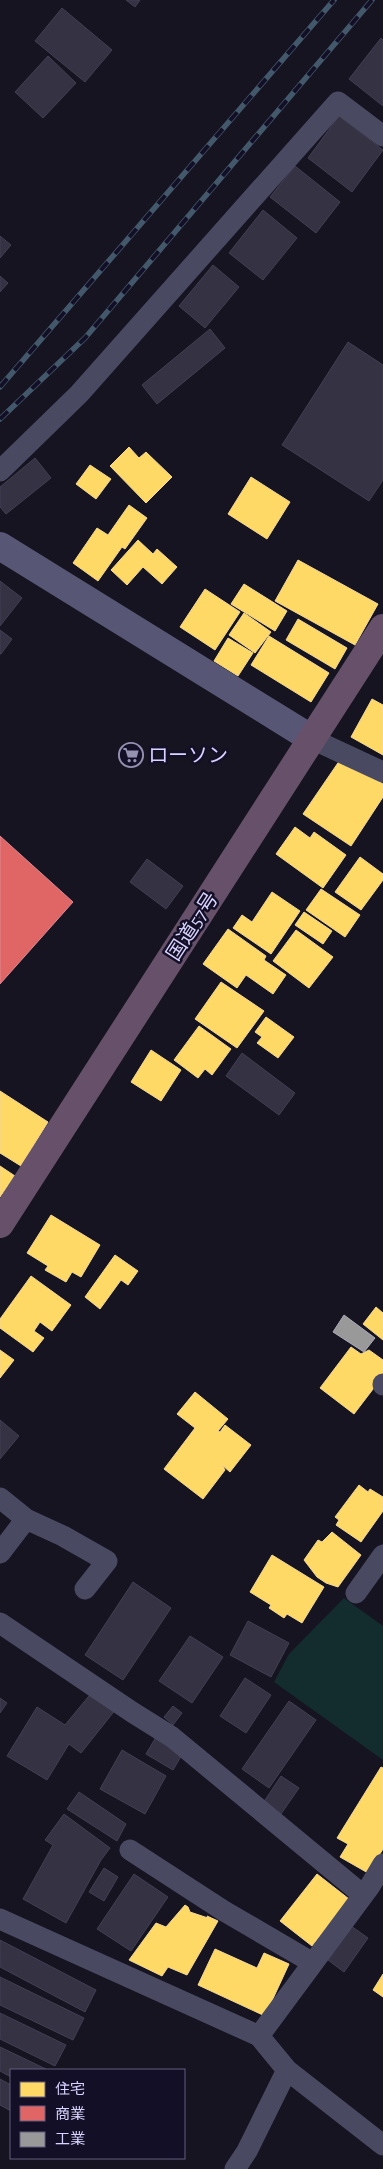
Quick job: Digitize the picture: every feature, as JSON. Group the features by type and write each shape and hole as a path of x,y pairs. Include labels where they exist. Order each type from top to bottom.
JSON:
{"highway":[{"name":"国道57号","path":"0,1224 383,628"}],"street":[{"path":"0,471 79,394 338,102 383,136"},
{"path":"0,546 312,739 383,772"},
{"path":"0,1498 26,1519 63,1536 107,1561 85,1589"},
{"path":"0,1553 26,1519"},
{"path":"356,1593 383,1555"},
{"path":"0,1623 172,1737 363,1896"},
{"path":"130,1850 224,1911 313,1963"},
{"path":"259,2036 363,1896 383,1864"},
{"path":"0,1919 259,2036 287,2070 383,2145"},
{"path":"235,2169 247,2151 287,2070"}],"green space":[{"path":"344,1598 383,1626 383,1760 274,1682 289,1654"}],"building: 住宅":[{"path":"129,447 139,458 146,452 172,477 146,503 110,466"},
{"path":"90,465 111,479 96,499 76,484"},
{"path":"251,477 290,502 267,539 228,514"},
{"path":"129,505 147,518 125,549 122,547 98,581 73,563 97,528 108,535"},
{"path":"138,540 153,554 157,549 177,567 162,584 143,567 127,585 111,570"},
{"path":"298,560 378,604 355,645 275,601"},
{"path":"244,584 287,611 275,631 231,604"},
{"path":"205,589 240,612 215,650 180,627"},
{"path":"244,613 271,632 255,653 229,635"},
{"path":"298,619 347,648 335,669 286,640"},
{"path":"269,636 329,673 311,702 251,665"},
{"path":"228,638 253,653 238,676 214,661"},
{"path":"372,699 383,705 383,755 351,737"},
{"path":"342,757 383,784 383,797 351,846 303,814"},
{"path":"295,827 310,838 314,832 346,855 323,888 276,854"},
{"path":"360,857 383,874 383,880 361,910 335,892"},
{"path":"321,889 360,915 345,937 306,910"},
{"path":"272,892 300,911 271,954 233,928 242,915 252,922"},
{"path":"304,912 332,931 323,944 295,925"},
{"path":"228,929 266,956 264,960 286,975 273,994 246,975 237,988 203,964"},
{"path":"296,930 333,957 309,988 273,961"},
{"path":"221,982 264,1011 237,1048 195,1019"},
{"path":"266,1017 294,1037 278,1058 257,1043 262,1037 255,1032"},
{"path":"199,1026 231,1049 212,1075 205,1069 198,1078 174,1060"},
{"path":"151,1050 181,1070 161,1101 131,1082"},
{"path":"0,1091 48,1122 21,1166 0,1153"},
{"path":"0,1166 15,1176 0,1197"},
{"path":"51,1215 100,1245 81,1277 72,1272 66,1282 45,1270 48,1266 27,1253"},
{"path":"115,1255 138,1271 128,1285 121,1280 100,1309 85,1297"},
{"path":"31,1276 71,1305 52,1331 40,1322 34,1331 44,1338 33,1352 0,1328 0,1319"},
{"path":"376,1307 383,1313 383,1340 363,1324"},
{"path":"351,1347 361,1354 369,1350 383,1360 383,1376 354,1414 320,1388"},
{"path":"0,1350 14,1360 0,1378"},
{"path":"195,1392 228,1419 218,1431 220,1432 225,1425 251,1445 230,1472 222,1465 225,1470 203,1499 164,1469 195,1428 177,1414"},
{"path":"359,1485 368,1492 370,1489 383,1497 383,1511 361,1542 336,1525 339,1520 335,1517"},
{"path":"332,1532 361,1555 338,1587 326,1583 317,1577 304,1560 318,1540 322,1542"},
{"path":"272,1555 324,1587 302,1623 287,1614 284,1618 269,1608 271,1605 250,1592"},
{"path":"381,1767 383,1768 383,1849 368,1873 340,1857 348,1844 337,1838"},
{"path":"317,1874 349,1899 312,1946 280,1921"},
{"path":"185,1905 190,1912 218,1921 187,1975 168,1967 162,1976 129,1960 156,1923 166,1927"},
{"path":"215,1949 257,1968 264,1953 289,1964 265,2016 198,1985"},
{"path":"383,1974 383,1997 373,1990"}],"building: 商業":[{"path":"0,836 73,902 0,984"}],"building: 工業":[{"path":"344,1315 375,1338 364,1352 333,1332"}],"building: その他":[{"path":"126,0 140,0 135,7"},
{"path":"62,8 112,50 85,82 35,41"},
{"path":"381,38 383,40 383,106 349,79"},
{"path":"48,56 76,83 43,118 15,92"},
{"path":"339,116 383,150 352,192 308,158"},
{"path":"295,166 340,202 316,233 270,197"},
{"path":"263,210 297,238 263,280 229,253"},
{"path":"0,236 11,245 0,258"},
{"path":"213,265 239,287 205,328 179,306"},
{"path":"0,276 8,283 0,292"},
{"path":"210,329 225,348 157,404 142,385"},
{"path":"348,342 383,365 383,480 369,501 282,445"},
{"path":"35,458 51,478 6,514 0,507 0,487"},
{"path":"0,581 22,598 0,626"},
{"path":"0,630 12,639 1,654 0,654"},
{"path":"147,859 183,886 166,909 130,882"},
{"path":"242,1053 295,1093 279,1115 226,1076"},
{"path":"0,1420 19,1436 0,1459"},
{"path":"133,1582 171,1608 123,1680 85,1655"},
{"path":"248,1621 289,1643 271,1677 230,1655"},
{"path":"190,1636 223,1657 192,1703 159,1681"},
{"path":"245,1678 271,1695 246,1733 220,1716"},
{"path":"93,1691 116,1709 81,1753 69,1744 47,1780 7,1756 37,1707 65,1725"},
{"path":"0,1698 7,1703 0,1713"},
{"path":"289,1701 316,1720 269,1788 242,1769"},
{"path":"173,1706 182,1713 173,1725 164,1717"},
{"path":"156,1737 183,1753 173,1770 146,1754"},
{"path":"122,1750 166,1776 145,1814 100,1789"},
{"path":"281,1776 299,1788 281,1814 263,1803"},
{"path":"79,1792 126,1824 117,1841 67,1809"},
{"path":"64,1814 110,1848 101,1860 66,1923 23,1899 53,1845 45,1840"},
{"path":"104,1868 118,1877 104,1901 89,1892"},
{"path":"134,1874 168,1897 131,1951 97,1929"},
{"path":"351,1926 368,1938 344,1972 328,1960"},
{"path":"0,1940 96,1990 85,2012 0,1967"},
{"path":"0,1977 84,2018 73,2040 0,2005"},
{"path":"0,2013 66,2045 55,2066 0,2039"},
{"path":"0,2047 46,2069 10,2069 10,2076 0,2071"},
{"path":"0,2079 10,2084 10,2110 0,2105"}],"railway":[{"path":"0,387 334,0"},
{"path":"0,419 85,338 372,0"}],"place":[{"name":"ローソン","path":"131,755"}]}
